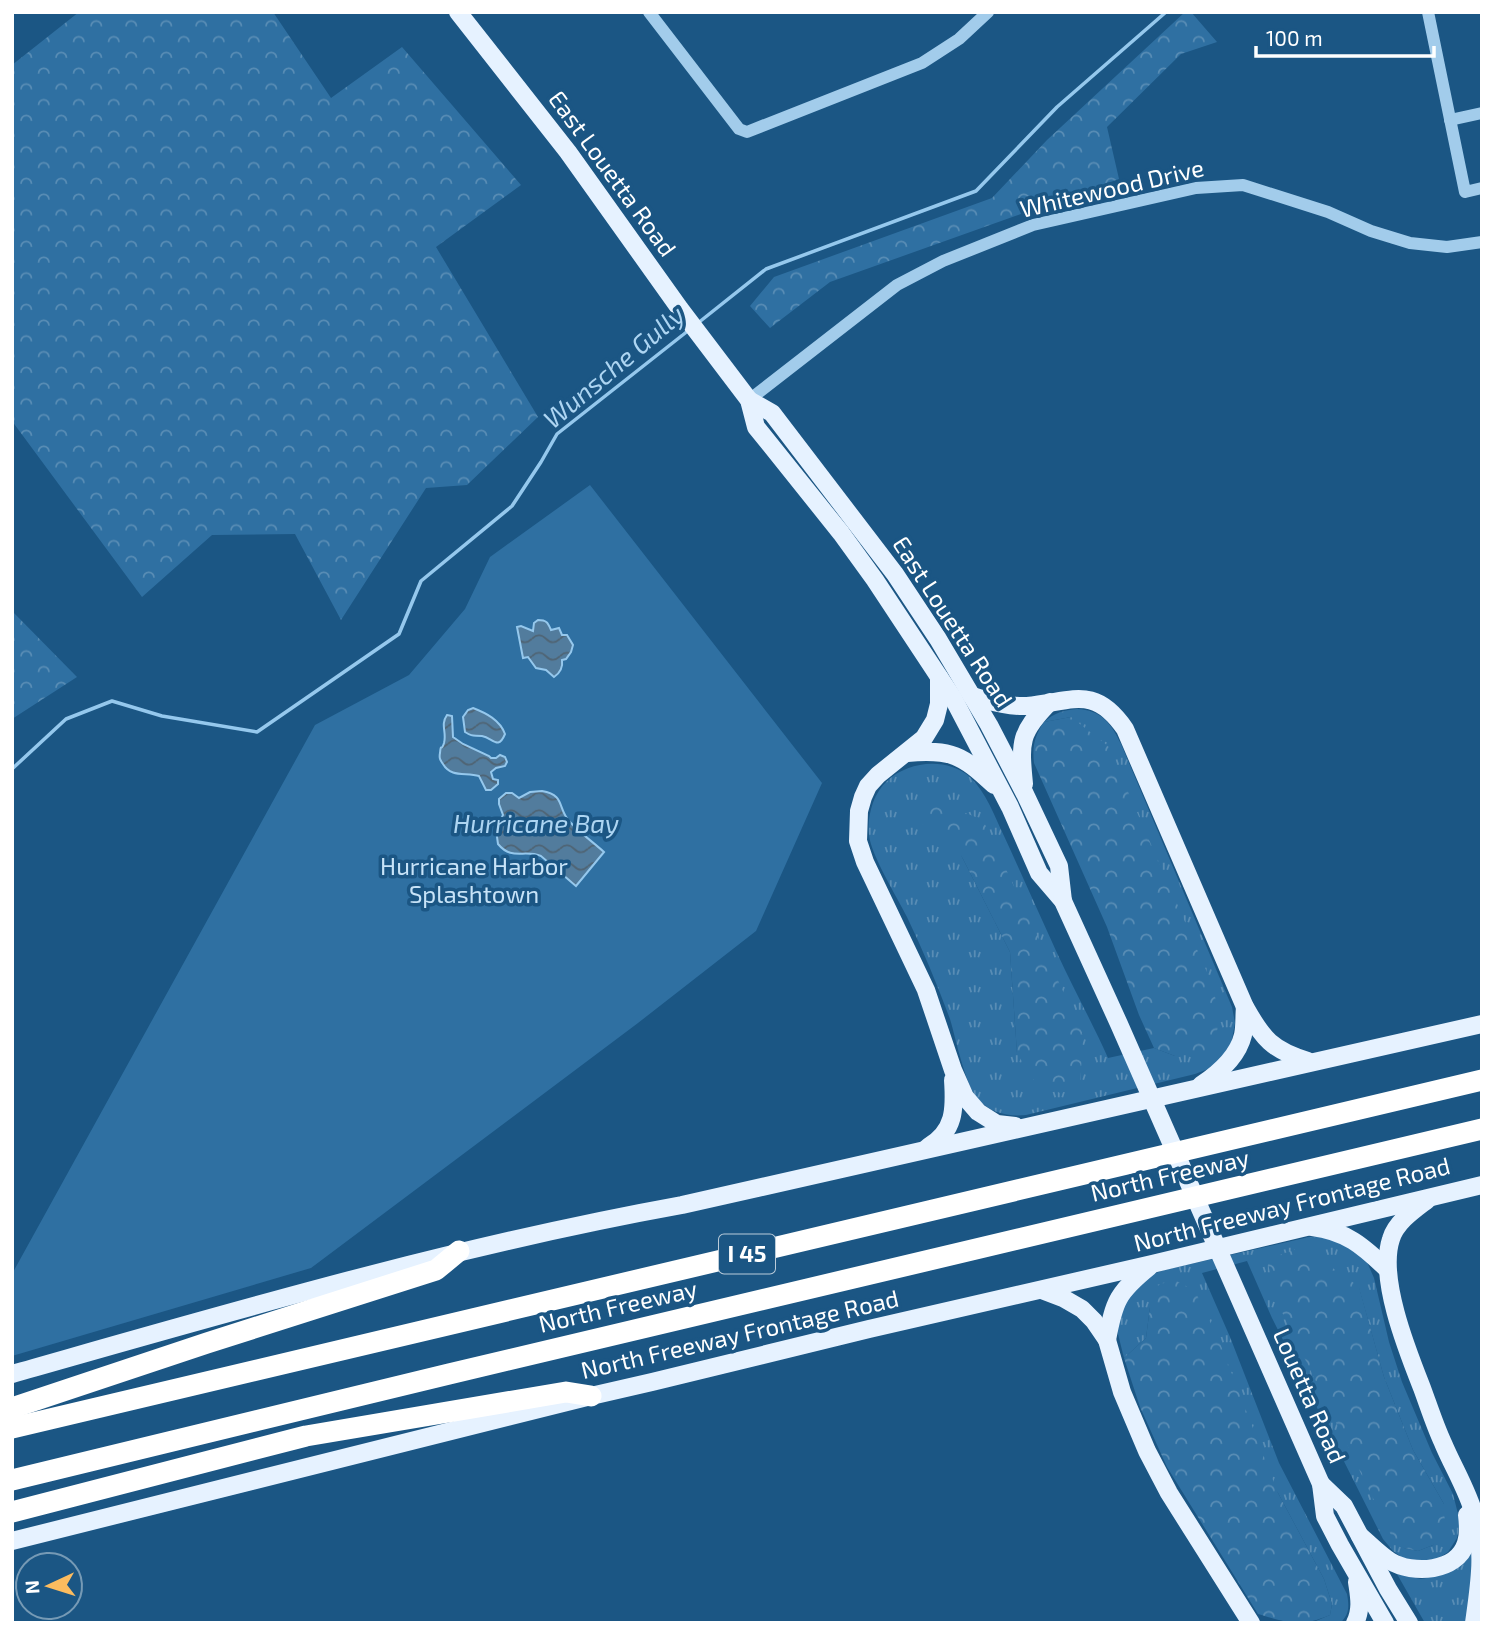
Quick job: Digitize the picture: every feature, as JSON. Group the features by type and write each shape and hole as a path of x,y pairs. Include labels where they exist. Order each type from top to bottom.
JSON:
{"highway":[{"name":"North Freeway","path":"12,1428 1482,1080"},
{"name":"North Freeway","path":"12,1480 1482,1129"},
{"path":"12,1408 436,1270 459,1251"},
{"path":"12,1512 306,1436 566,1392 591,1396"}],"main road":[{"name":"East Louetta Road","path":"458,12 568,152 749,400 757,427 841,533 953,698 1003,793 1039,873 1063,901 1251,1327"},
{"name":"East Louetta Road","path":"749,400 772,414 895,574 939,639 1025,794 1059,866 1063,901"},
{"path":"885,595 914,602"},
{"path":"939,677 939,704 935,720 924,738 868,786 859,811 858,841 865,862 926,990 965,1097 978,1112 998,1125 1026,1127"},
{"path":"972,696 1008,706 1026,706 1073,698 1087,699 1100,703 1115,714 1125,729 1245,1007 1257,1028 1270,1043 1287,1054 1311,1062"},
{"path":"1025,794 1021,752 1025,733 1035,717 1050,702"},
{"path":"907,753 928,751 953,755 971,764 1003,793"},
{"path":"1195,1088 1216,1074 1233,1056 1242,1035 1245,1007"},
{"path":"12,1374 281,1297 459,1251 682,1205 1482,1024"},
{"path":"923,1150 941,1139 950,1125 954,1104 953,1070"},
{"name":"North Freeway Frontage Road","path":"12,1541 591,1396 1482,1185"},
{"path":"1432,1196 1406,1216 1391,1237 1387,1269 1398,1320 1412,1363 1441,1440 1475,1516 1482,1551 1474,1623"},
{"path":"1308,1226 1349,1237 1387,1269"},
{"path":"1107,1340 1117,1300 1131,1281 1152,1264"},
{"path":"1042,1290 1082,1309 1107,1340 1122,1392 1147,1451 1169,1493 1251,1623"},
{"name":"Louetta Road","path":"1251,1327 1321,1484 1325,1516 1385,1623"},
{"name":"Louetta Road","path":"1321,1484 1344,1506 1409,1623"},
{"path":"1360,1536 1391,1562 1425,1570 1441,1567 1456,1558 1466,1544 1468,1524 1463,1487"},
{"path":"1355,1572 1360,1602 1355,1623"}],"street":[{"path":"649,12 744,132 755,130 922,63 959,38 988,12"},
{"path":"1428,12 1456,119 1465,192 1482,188"},
{"path":"1456,119 1482,113"},
{"name":"Whitewood Drive","path":"749,400 897,285 943,261 1033,225 1196,188 1243,185 1251,187 1410,243 1447,247 1482,242"}],"green space":[{"path":"79,12 273,12 331,98 402,47 521,185 436,247 538,417 467,485 426,488 341,620 295,534 212,535 142,597 12,421 12,65"},
{"path":"1185,12 1191,12 1217,42 1181,54 1107,127 1119,179 830,282 770,328 750,306 774,277 992,198 1047,140"},
{"name":"Hurricane Harbor Splashtown","path":"590,485 822,783 756,931 638,1023 311,1268 12,1356 12,1274 315,725 409,675 465,609 490,557"},
{"path":"12,611 77,677 12,719"},
{"path":"1077,709 1099,715 1109,724 1121,744 1232,1007 1235,1023 1231,1044 1216,1066 1195,1074 1026,1115 1007,1115 983,1104 973,1092 935,980 874,853 869,835 870,813 882,786 906,769 939,764 950,766 970,777 990,805 1108,1058 1154,1048 1175,1056 1071,717 1044,722 1055,714","holes":["961,855 1083,1034 1017,1053 1010,952"]},
{"path":"1071,717 1108,746 1210,979 1221,1018 1210,1052 1175,1056 1154,1048 1107,927 1034,763 1035,741 1044,722"},
{"path":"938,802 983,820 1083,1034 1080,1088 1060,1093 1032,1079 1017,1053 1010,952 961,855 920,822 913,804"},
{"path":"1309,1237 1334,1237 1352,1246 1367,1262 1374,1278 1389,1342 1402,1382 1432,1453 1453,1494 1460,1522 1457,1538 1448,1552 1437,1559 1422,1562 1406,1560 1393,1551 1383,1539 1272,1318 1247,1261 1202,1273 1279,1463 1347,1594 1348,1609 1340,1623 1311,1623 1330,1615 1332,1604 1324,1579 1278,1493 1150,1307 1146,1338 1124,1358 1118,1334 1119,1310 1145,1277 1164,1270","holes":["1359,1288 1384,1377 1413,1450 1444,1504 1433,1545 1418,1551 1404,1548"]},
{"path":"1298,1248 1359,1287 1384,1377 1413,1450 1444,1504 1445,1528 1433,1545 1418,1551 1404,1548 1393,1539 1278,1304 1267,1260"},
{"path":"1173,1279 1195,1291 1218,1338 1278,1493 1324,1579 1332,1604 1330,1615 1310,1622 1294,1623 1258,1614 1167,1467 1140,1407 1124,1358 1146,1338 1150,1307 1157,1286"},
{"path":"1473,1538 1469,1623 1425,1623 1397,1574 1421,1579 1437,1576"}],"water":[{"path":"538,620 547,622 551,630 559,628 562,635 567,635 573,645 554,677 546,670 536,668 528,657 523,658 517,627 533,631 534,623"},
{"path":"473,708 500,725 505,734 500,742 465,732 463,717"},
{"path":"447,715 452,716 453,737 491,758 500,755 505,757 505,766 491,772 498,784 491,790 486,790 479,776 454,773 441,761 440,750 444,743 444,722"},
{"name":"Hurricane Bay","path":"542,791 555,796 570,822 604,852 576,886 541,856 508,852 498,844 496,830 503,815 499,799 506,793 512,793 519,798 530,792"}],"waterway":[{"name":"Wunsche Gully","path":"698,323 766,269 976,191 1057,107 1166,12"},
{"name":"Wunsche Gully","path":"12,769 66,719 112,701 162,716 257,732 399,634 421,581 512,506 557,434 689,330"}]}
